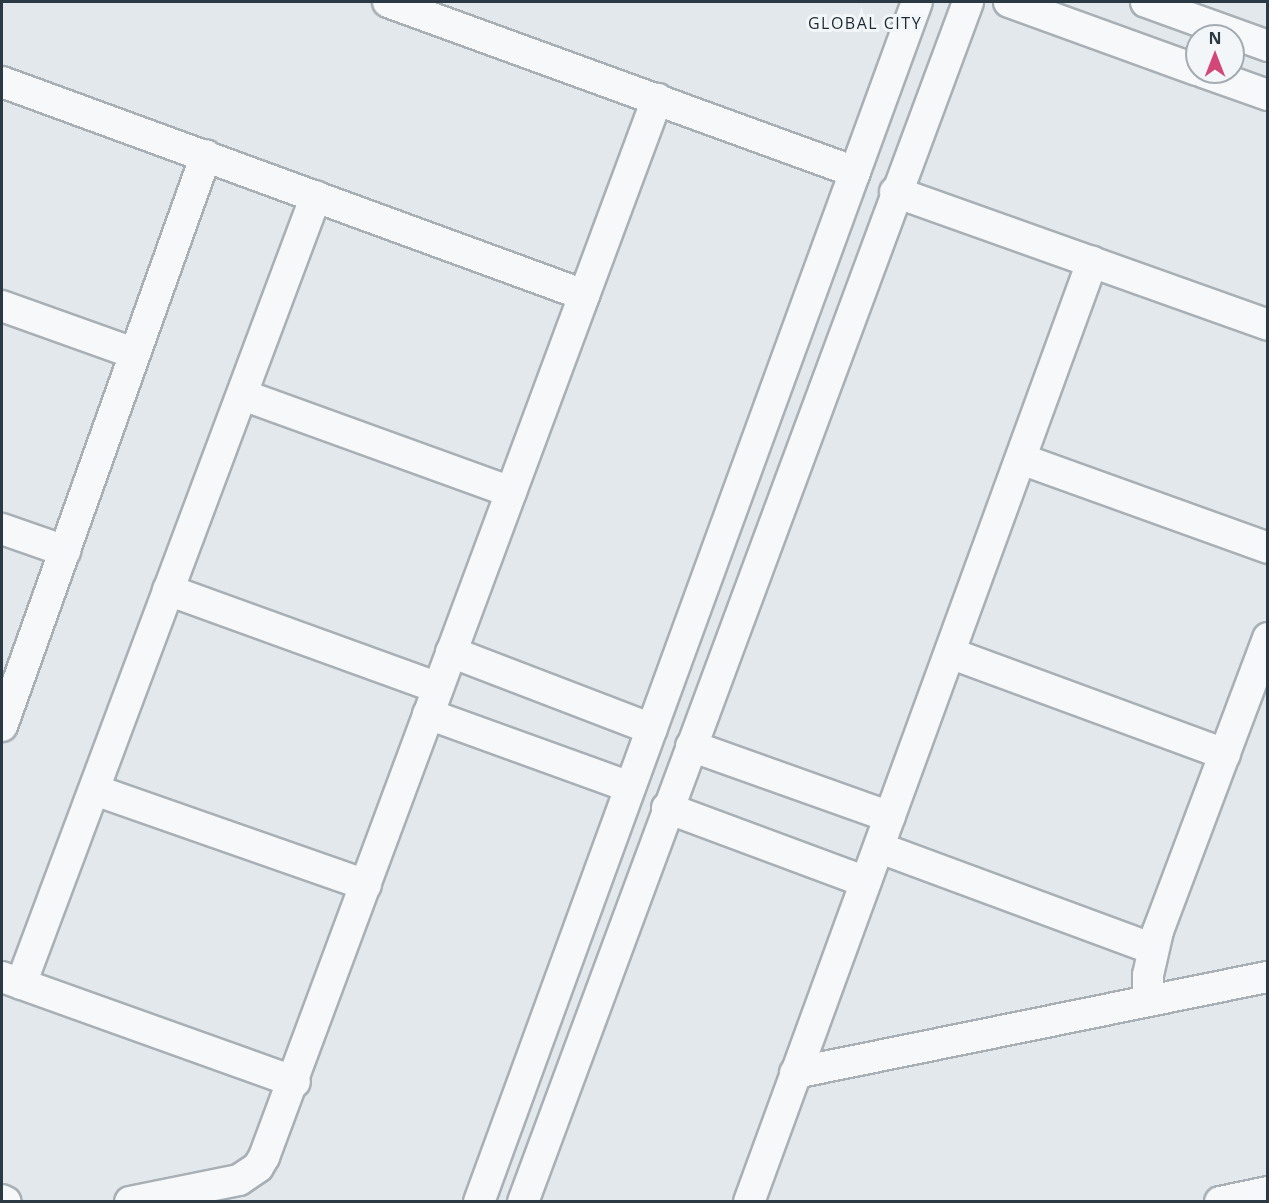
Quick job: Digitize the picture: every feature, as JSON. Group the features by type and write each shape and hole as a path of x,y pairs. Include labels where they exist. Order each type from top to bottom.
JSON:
{"street":[{"path":"388,2 855,172"},
{"path":"479,1202 917,2"},
{"path":"523,1202 895,192 968,2"},
{"path":"1009,2 1185,66"},
{"path":"1146,2 1268,46"},
{"path":"2,82 584,295"},
{"path":"1237,84 1268,95"},
{"path":"130,1202 239,1180 250,1174 264,1157 295,1082 451,652 657,99"},
{"path":"2,726 133,353 206,155"},
{"path":"895,192 1268,326"},
{"path":"295,1082 11,980 95,790 316,196"},
{"path":"749,1202 1092,262"},
{"path":"2,306 133,353"},
{"path":"243,395 510,492"},
{"path":"1021,459 1268,548"},
{"path":"2,529 65,551"},
{"path":"168,590 433,701 630,788"},
{"path":"1148,1001 1153,949 1268,638"},
{"path":"451,652 652,729"},
{"path":"950,653 1224,754"},
{"path":"691,746 890,817"},
{"path":"95,790 366,885"},
{"path":"667,808 866,882"},
{"path":"880,848 1153,949"},
{"path":"795,1073 1148,1001 1266,973"},
{"path":"1220,1202 1268,1192"},
{"path":"2,1200 6,1202"}],"district":[{"name":"GLOBAL CITY","path":"865,23"}]}
